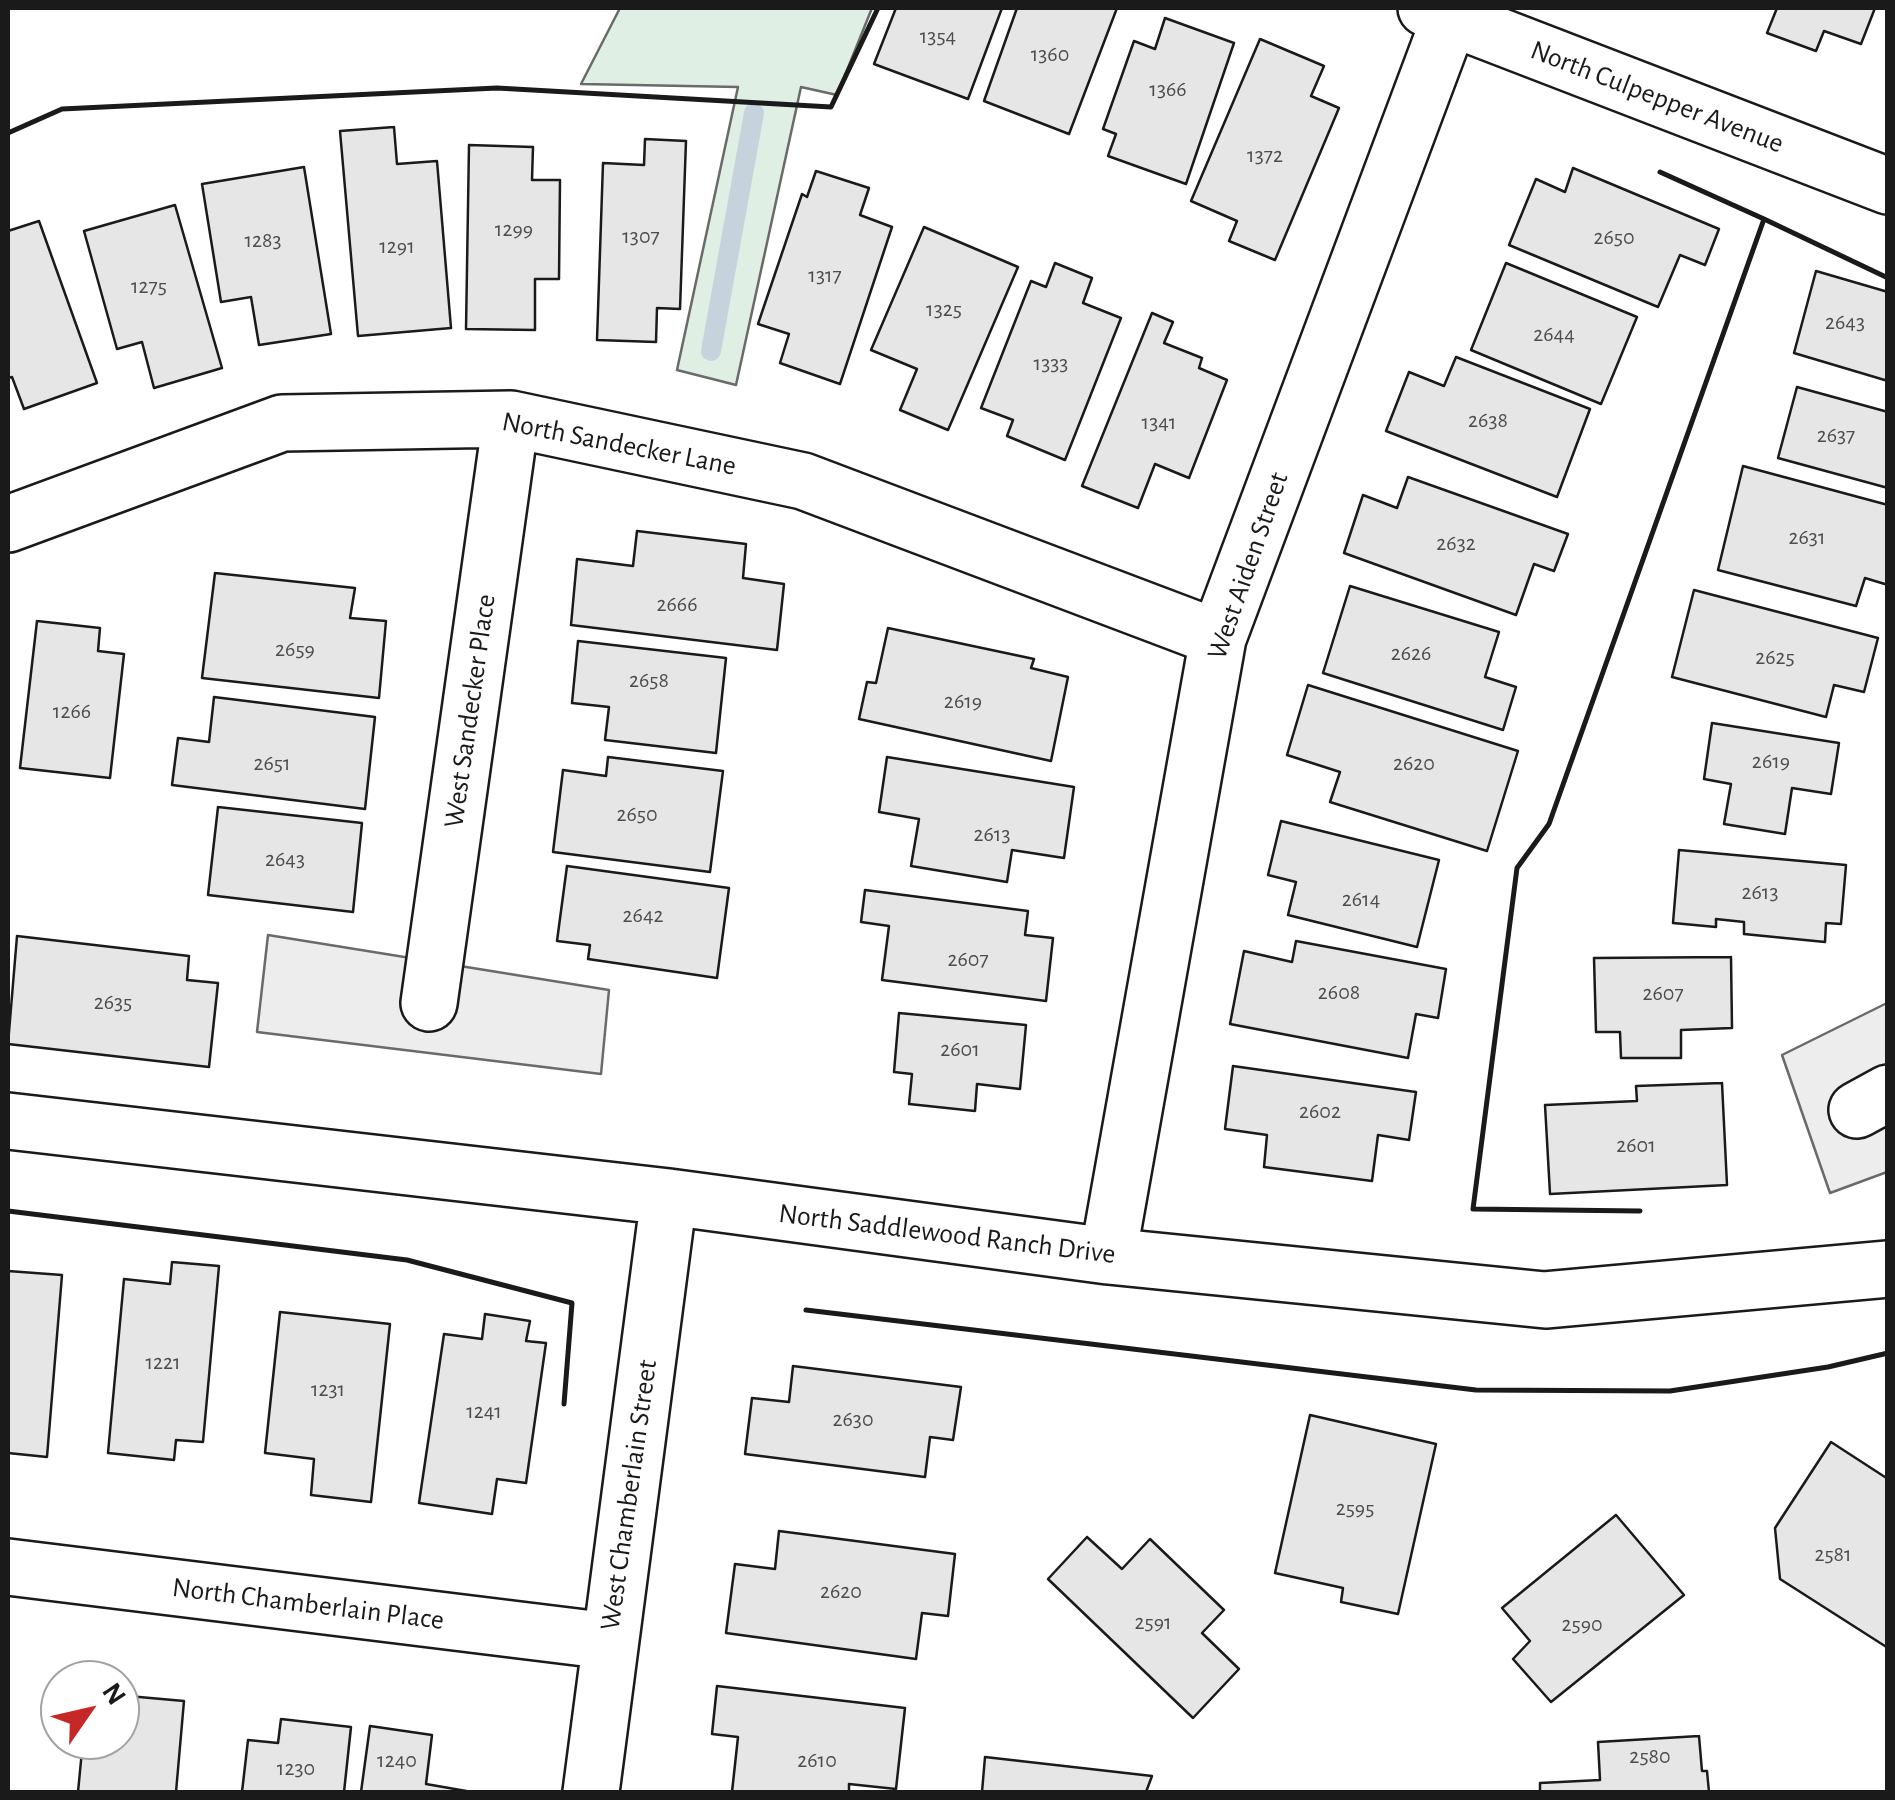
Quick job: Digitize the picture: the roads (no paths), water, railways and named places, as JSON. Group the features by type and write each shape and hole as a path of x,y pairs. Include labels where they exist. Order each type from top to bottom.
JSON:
{"street":[{"name":"North Culpepper Avenue","path":"1438,13 1888,186"},
{"name":"West Aiden Street","path":"1108,1256 1218,638 1438,13"},
{"name":"North Sandecker Lane","path":"8,524 282,422 511,418 802,480 1218,638"},
{"name":"West Sandecker Place","path":"429,1003 511,418"},
{"name":"North Saddlewood Ranch Drive","path":"8,1121 669,1197 1108,1256 1545,1300 1888,1269"},
{"name":"West Chamberlain Street","path":"591,1792 669,1197"},
{"name":"North Chamberlain Place","path":"8,1567 609,1641"}],"waterway":[{"path":"711,351 754,113"}]}
